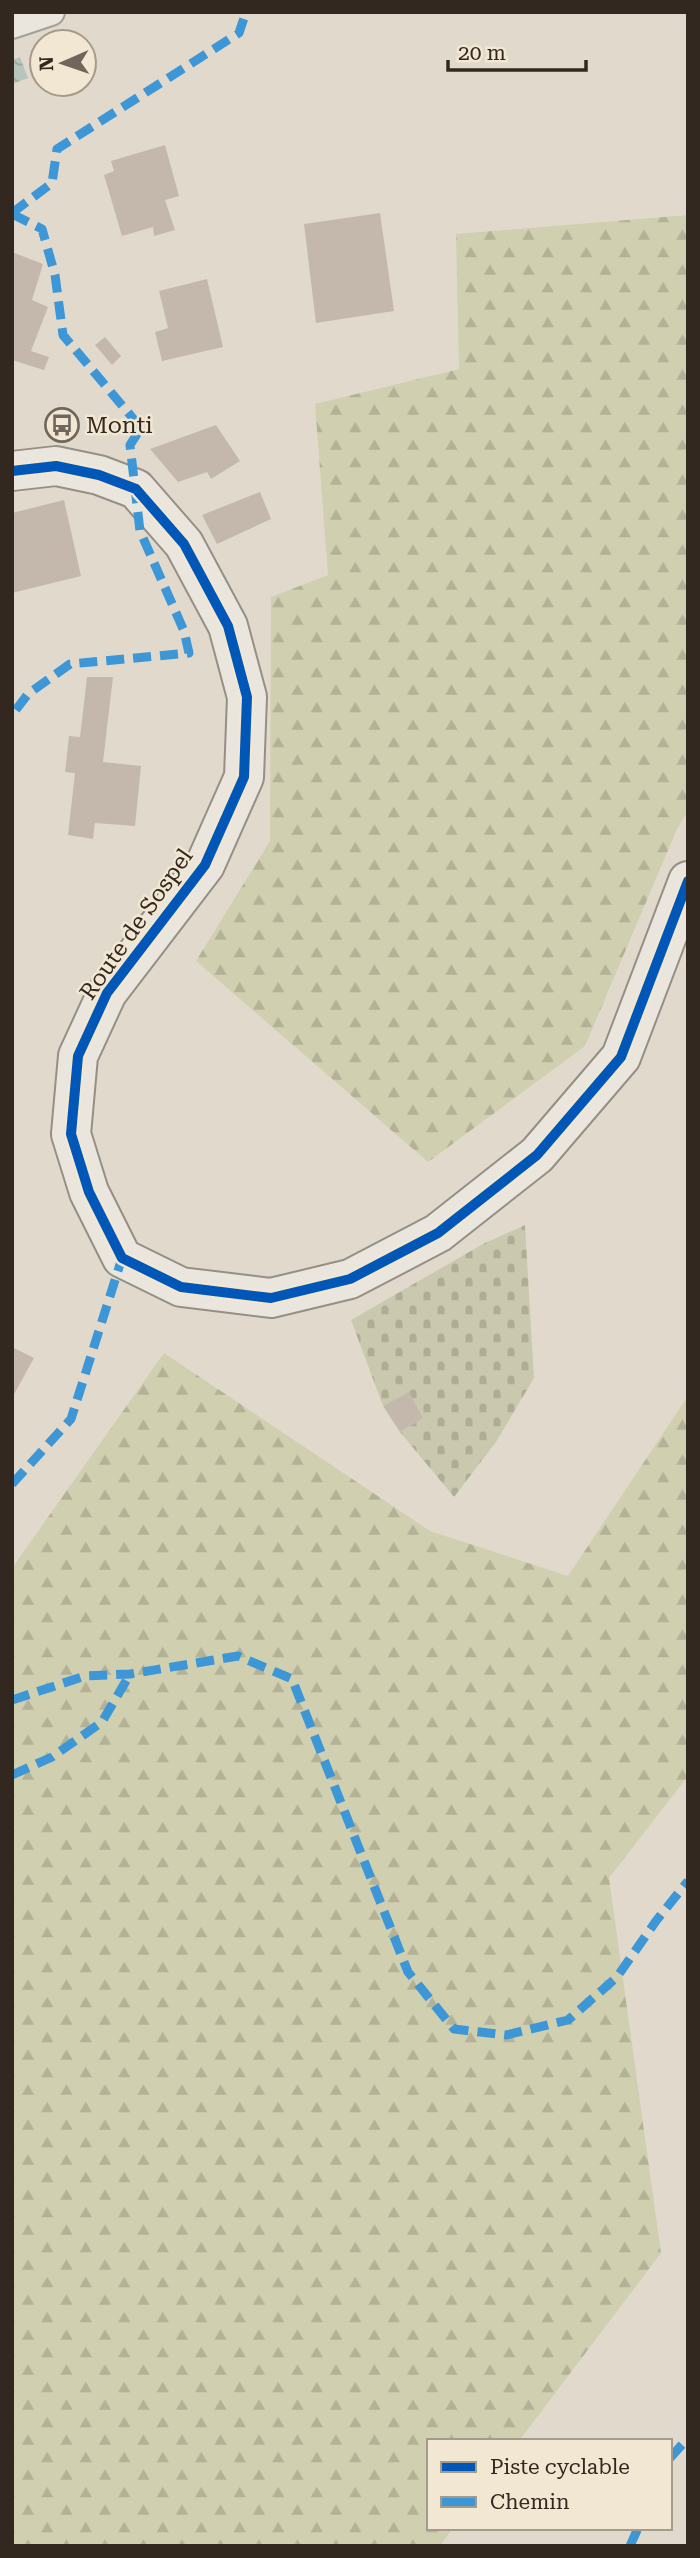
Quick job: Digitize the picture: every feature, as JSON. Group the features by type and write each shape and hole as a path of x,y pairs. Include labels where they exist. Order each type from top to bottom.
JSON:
{"main road":[{"name":"Route de Sospel","path":"12,471 56,466 99,475 136,489 184,544 228,626 247,697 244,777 205,865 107,993 78,1056 71,1134 89,1192 122,1258 181,1287 271,1298 350,1279 438,1233 537,1155 621,1057 688,881"}],"lane":[{"path":"12,25 51,12"}],"green space":[{"path":"688,215 688,811 677,829 585,1046 428,1162 196,961 270,841 271,597 328,575 315,404 459,369 456,234"},
{"path":"525,1225 534,1378 496,1442 454,1497 400,1432 423,1418 409,1393 383,1406 351,1320 483,1244"},
{"path":"164,1353 430,1531 568,1576 688,1396 688,1776 609,1878 661,2253 521,2439 427,2439 427,2530 452,2530 440,2546 12,2546 12,1568"}],"water":[{"path":"20,57 28,78 12,84 12,60"}],"building":[{"path":"165,145 179,196 165,200 175,230 154,236 153,227 122,236 104,175 114,171 111,161"},
{"path":"380,213 394,311 316,323 304,224"},
{"path":"12,252 43,264 32,300 48,307 31,351 49,357 44,370 12,360"},
{"path":"207,279 223,347 162,361 155,332 168,328 159,291"},
{"path":"105,337 121,356 112,365 95,345"},
{"path":"216,425 240,461 211,479 207,472 178,482 150,449"},
{"path":"260,492 271,519 217,544 202,515"},
{"path":"64,500 81,576 12,593 12,513"},
{"path":"87,677 113,677 103,762 141,766 135,826 95,823 93,839 68,835 75,773 65,772 69,736 80,737"},
{"path":"12,1347 34,1358 12,1398"},
{"path":"409,1392 423,1418 400,1432 383,1406"}],"marked path":[{"path":"12,213 52,183 57,149 239,33 246,12"},
{"path":"12,214 42,229 55,275 63,335 141,428 130,445 140,531 184,631 189,653 70,664 28,694 12,715"},
{"path":"12,1484 71,1419 122,1258"},
{"path":"12,1700 85,1676 130,1674 238,1656 292,1679 408,1972 454,2029 506,2035 568,2020 617,1977 688,1881"},
{"path":"12,1775 52,1757 102,1722 130,1674"},
{"path":"672,2456 688,2438"},
{"path":"630,2546 637,2530"}],"cycle path":[{"path":"12,471 56,466 99,475 136,489 184,544 228,626 247,697 244,777 205,865 107,993 78,1056 71,1134 89,1192 122,1258 181,1287 271,1298 350,1279 438,1233 537,1155 621,1057 688,881"}],"place":[{"name":"Monti","path":"62,425"}]}
